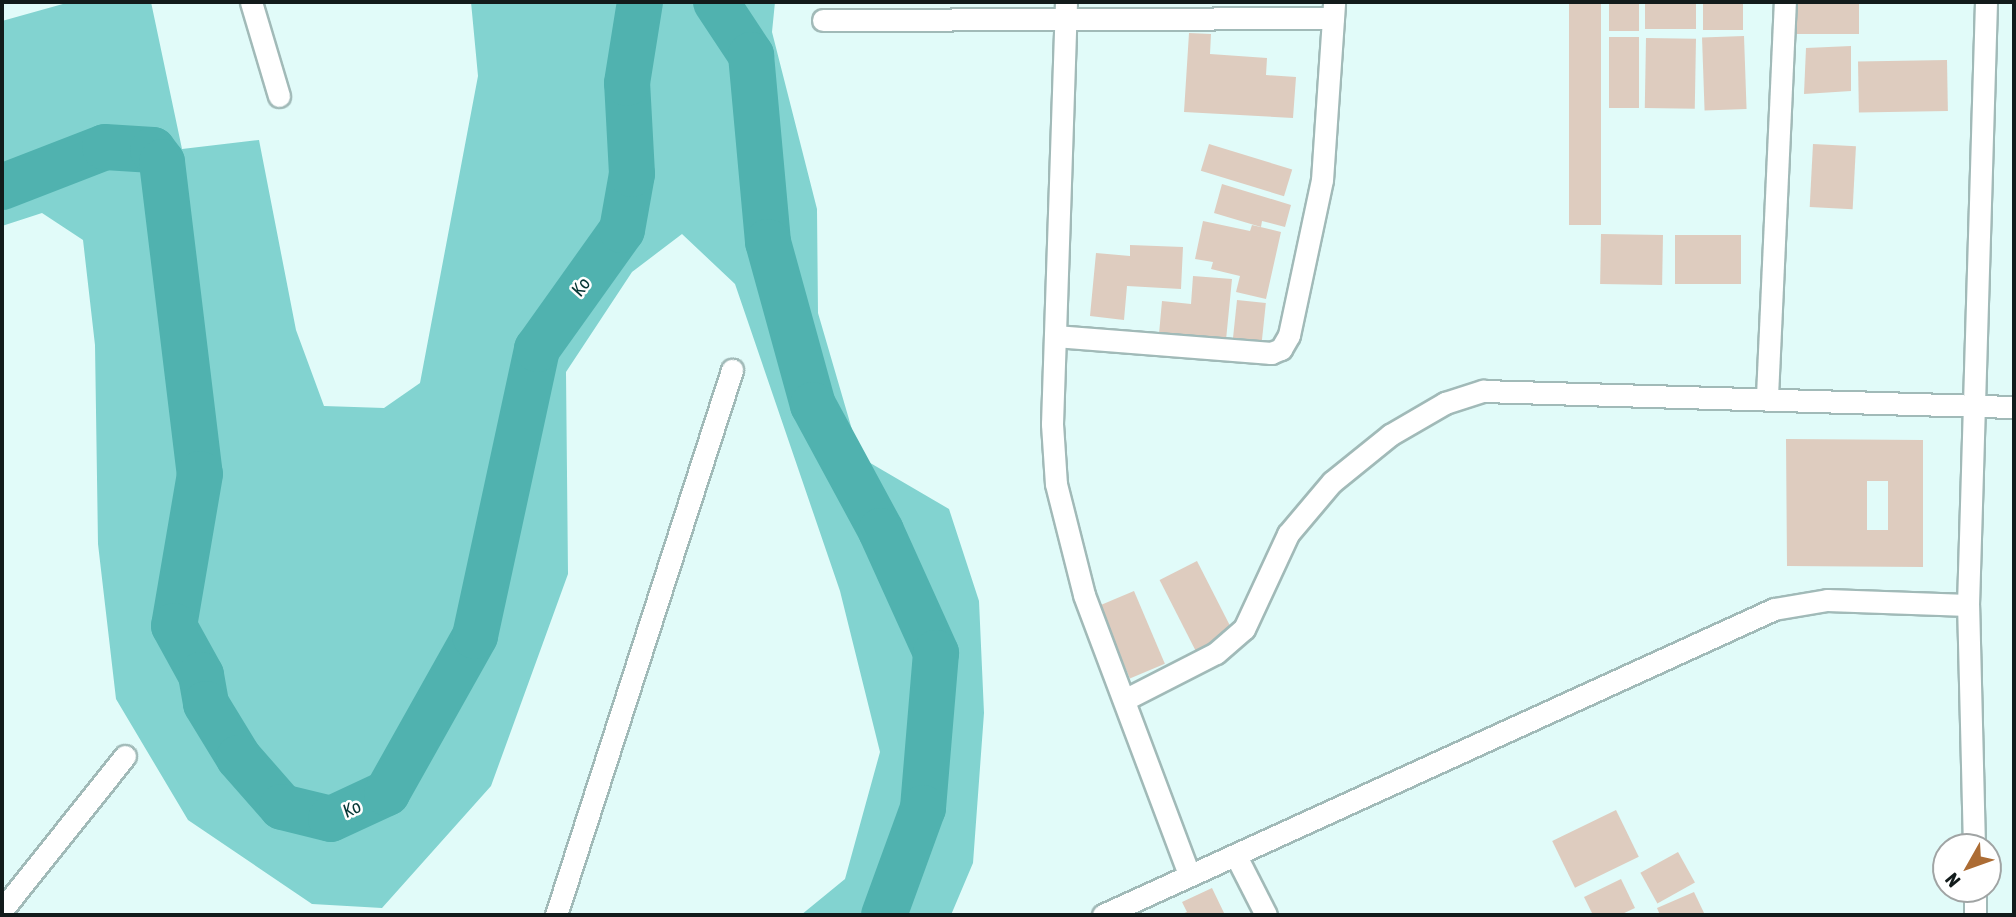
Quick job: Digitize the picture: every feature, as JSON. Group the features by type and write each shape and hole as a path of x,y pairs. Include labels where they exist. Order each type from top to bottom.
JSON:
{"street":[{"path":"251,2 279,96"},
{"path":"1767,396 1785,2"},
{"path":"1974,833 1968,605 1986,2"},
{"path":"823,20 1066,11 1334,10 1322,180 1289,335 1281,349 1270,353 1055,336"},
{"path":"1066,11 1055,336 1056,484 1084,595 1126,699 1189,875"},
{"path":"556,915 732,370"},
{"path":"1126,699 1216,653 1244,629 1288,534 1332,482 1390,435 1445,403 1483,391 1767,396 1974,408 2014,407"},
{"path":"1103,915 1774,609 1827,600 1968,605"},
{"path":"2,910 125,755"},
{"path":"1236,856 1266,915"}],"shaded area":[{"path":"70,2 151,2 182,149 259,140 296,330 324,406 384,408 420,383 478,76 471,2 775,2 772,32 817,209 818,313 860,457 949,509 979,601 984,713 973,863 951,915 801,915 845,879 880,752 840,591 735,284 682,234 632,272 566,372 568,574 491,786 382,908 312,904 188,820 116,699 98,544 95,345 83,240 42,213 2,226 2,21"}],"building":[{"path":"1569,2 1601,2 1601,225 1569,225"},
{"path":"1609,2 1639,2 1639,31 1609,31"},
{"path":"1645,2 1696,2 1696,29 1645,29"},
{"path":"1703,2 1743,2 1743,30 1703,30"},
{"path":"1794,2 1859,2 1859,34 1794,34"},
{"path":"1189,33 1211,34 1210,54 1267,58 1266,75 1296,77 1293,118 1184,112"},
{"path":"1744,36 1747,109 1705,110 1702,37"},
{"path":"1609,37 1639,37 1639,108 1609,108"},
{"path":"1646,38 1696,39 1695,109 1645,108"},
{"path":"1851,46 1851,91 1804,94 1806,48"},
{"path":"1947,60 1948,111 1859,113 1858,62"},
{"path":"1209,144 1292,169 1284,196 1201,171"},
{"path":"1813,144 1856,146 1853,209 1810,207"},
{"path":"1222,184 1291,205 1285,227 1262,221 1261,227 1214,213"},
{"path":"1203,221 1250,231 1252,225 1281,232 1266,299 1236,292 1240,276 1211,269 1213,262 1195,259"},
{"path":"1601,234 1663,235 1662,285 1600,284"},
{"path":"1675,235 1741,235 1741,284 1675,284"},
{"path":"1130,245 1183,247 1181,289 1127,286 1124,320 1090,316 1096,253 1130,256"},
{"path":"1193,276 1232,279 1226,340 1159,334 1162,301 1191,304"},
{"path":"1237,300 1266,303 1262,344 1233,341"},
{"path":"1786,439 1923,440 1923,567 1787,566","holes":["1867,481 1888,481 1888,530 1867,530"]},
{"path":"1197,561 1233,632 1196,651 1160,580"},
{"path":"1134,591 1165,664 1130,679 1099,606"},
{"path":"1616,810 1639,857 1575,888 1552,841"},
{"path":"1678,852 1695,883 1657,903 1640,873"},
{"path":"1621,879 1635,908 1620,915 1593,915 1584,897"},
{"path":"1212,888 1225,915 1179,915 1187,912 1182,902"},
{"path":"1694,892 1705,915 1660,915 1657,908"}],"waterway":[{"name":"Ko","path":"2,187 105,147 153,150 162,162 200,474 174,626 201,675 206,704 239,758 282,807 331,819 387,793 475,636 537,349 622,230 632,174 627,83 640,2"},
{"path":"716,2 751,55 768,242 813,405 881,531 936,653 923,808 884,915"}]}
